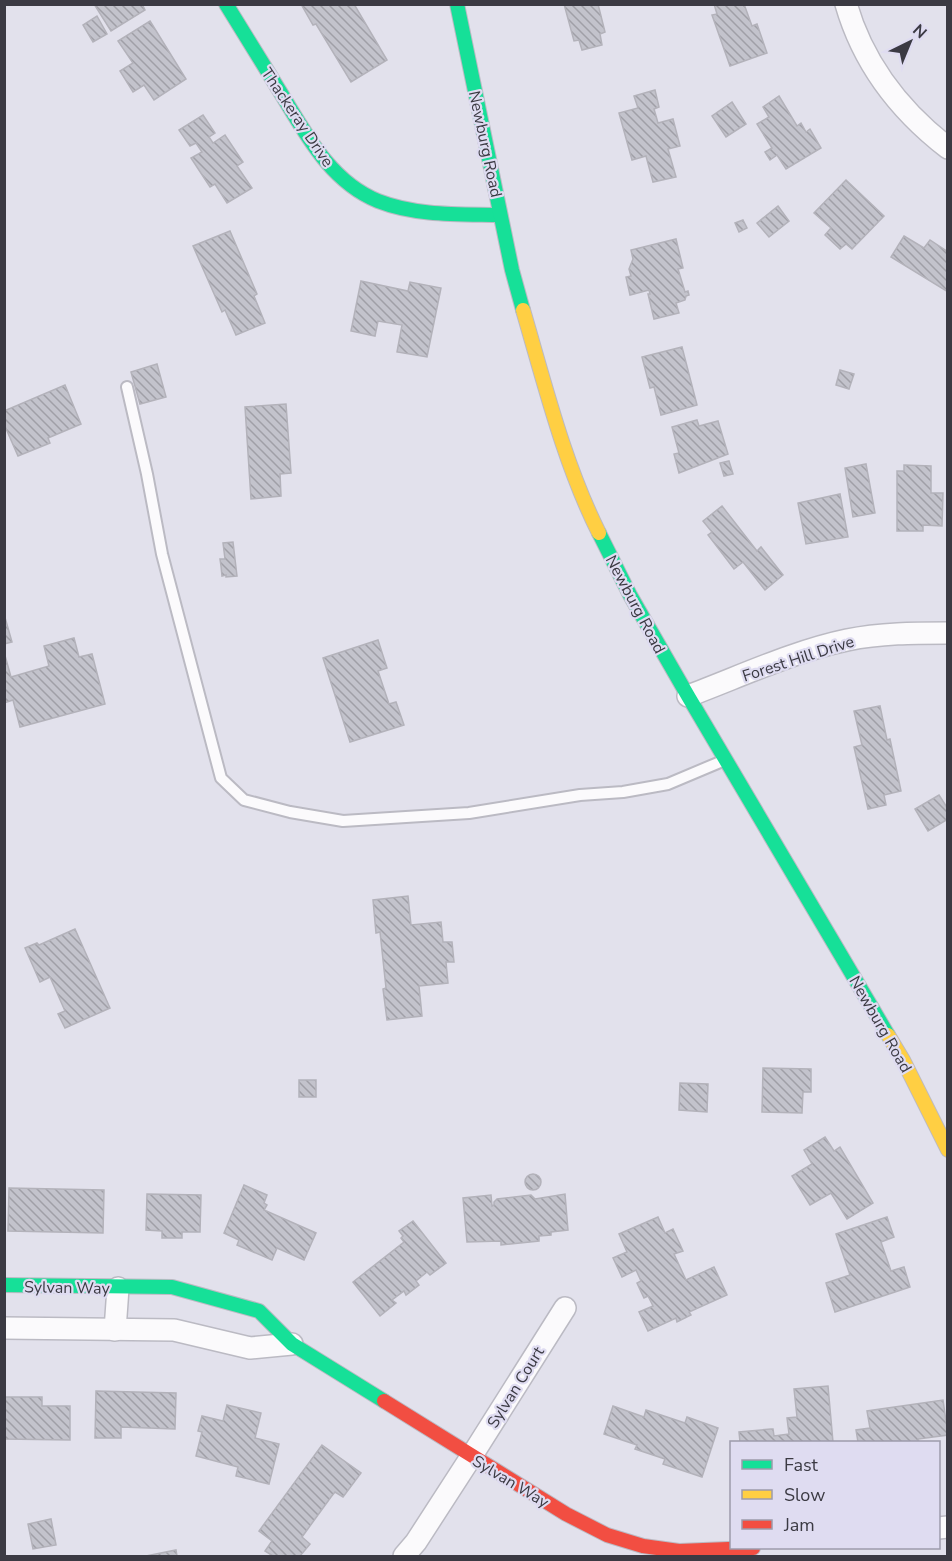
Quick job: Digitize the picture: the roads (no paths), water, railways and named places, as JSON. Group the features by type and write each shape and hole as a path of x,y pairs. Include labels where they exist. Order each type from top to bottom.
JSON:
{"main road":[{"name":"Thackeray Drive","path":"226,4 309,139 325,162 345,183 375,201 391,206 437,213 500,215"},
{"name":"Newburg Road","path":"457,4 512,270 553,415 589,513 630,595 903,1060 948,1150"},
{"name":"Sylvan Way","path":"4,1285 172,1287 259,1311 292,1344 566,1514 607,1535 657,1549 686,1552 736,1549"}],"street":[{"path":"846,4 858,38 889,90 910,115 948,148"},
{"name":"Forest Hill Drive","path":"688,696 796,655 846,640 892,633 948,633"},
{"path":"115,1330 118,1288"},
{"name":"Sylvan Court","path":"404,1557 416,1542 565,1308"},
{"path":"4,1328 174,1330 250,1348 292,1344"}],"lane":[{"path":"127,387 162,554 221,778 244,800 290,812 343,821 469,813 580,795 623,792 668,784 726,760"}]}
